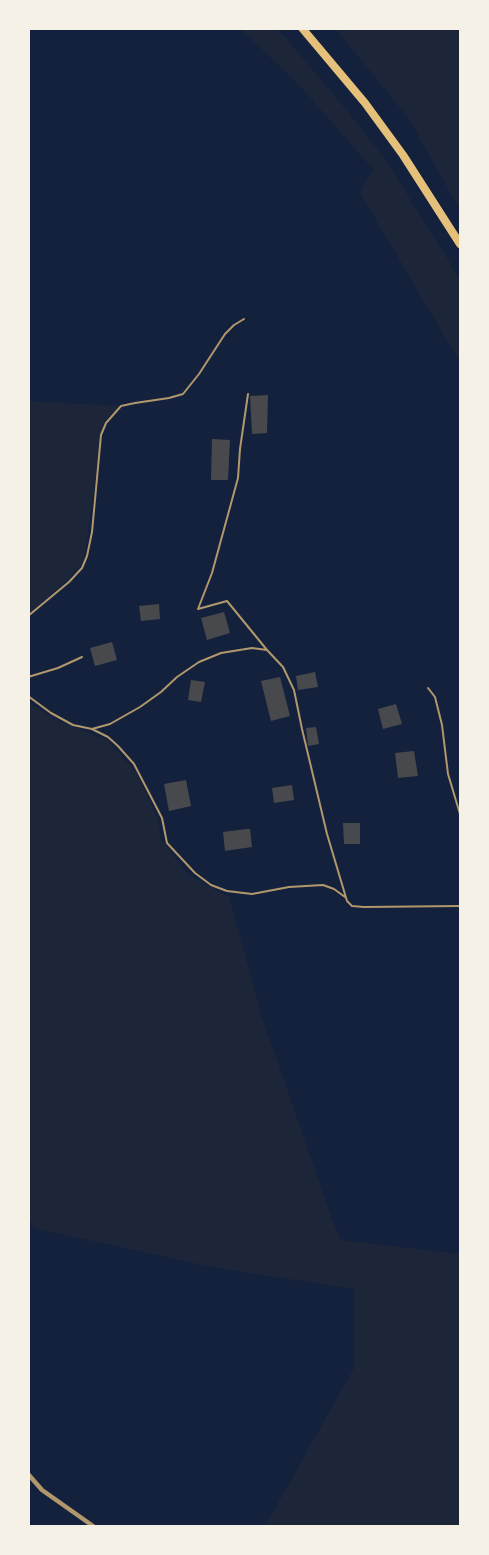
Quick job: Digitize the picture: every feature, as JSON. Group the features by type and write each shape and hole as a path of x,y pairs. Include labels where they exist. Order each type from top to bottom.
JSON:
{"highway":[{"path":"302,28 365,103 410,165 460,244"}],"street":[{"path":"28,1474 42,1490 93,1527"}],"lane":[{"path":"28,616 69,582 82,568 87,556 92,532 101,435 106,423 121,406 183,394 225,334 244,319"},
{"path":"248,394 238,478 212,573 198,609 227,602 283,667 294,690 327,834 346,897 352,906 460,906"},
{"path":"92,729 110,724 140,707 199,662 221,653 252,648 267,650"},
{"path":"28,677 58,668 82,657"},
{"path":"428,688 435,697 442,725 448,774 460,814"},
{"path":"28,696 51,713 73,725 92,729 113,742 134,764 162,818 166,843 195,873 211,885 227,891 252,894 288,887 323,885 346,897"}],"shaded area":[{"path":"241,29 276,29 286,38 385,159 460,279 460,362 360,193 373,169 300,86"},
{"path":"336,29 460,29 460,210 409,119"},
{"path":"28,401 119,406 103,423 84,560 69,579 29,614"},
{"path":"28,702 58,721 108,740 137,774 158,819 161,839 188,875 229,897 262,1017 341,1240 460,1254 460,1526 265,1526 354,1368 354,1289 217,1268 33,1228 28,1211"}],"building":[{"path":"268,395 267,433 252,434 250,396"},
{"path":"212,439 230,440 228,480 211,480"},
{"path":"159,604 160,619 141,621 139,606"},
{"path":"224,612 230,633 207,640 201,618"},
{"path":"112,642 117,660 95,666 90,648"},
{"path":"315,672 318,687 298,690 296,676"},
{"path":"280,677 290,716 271,721 261,681"},
{"path":"191,680 205,682 201,702 188,700"},
{"path":"396,704 402,724 383,729 378,709"},
{"path":"316,727 319,744 308,746 306,728"},
{"path":"414,751 418,776 398,778 395,753"},
{"path":"186,780 191,806 169,811 164,784"},
{"path":"292,785 294,800 274,803 272,788"},
{"path":"343,823 360,823 360,844 344,844"},
{"path":"250,829 252,847 225,851 223,832"}]}
